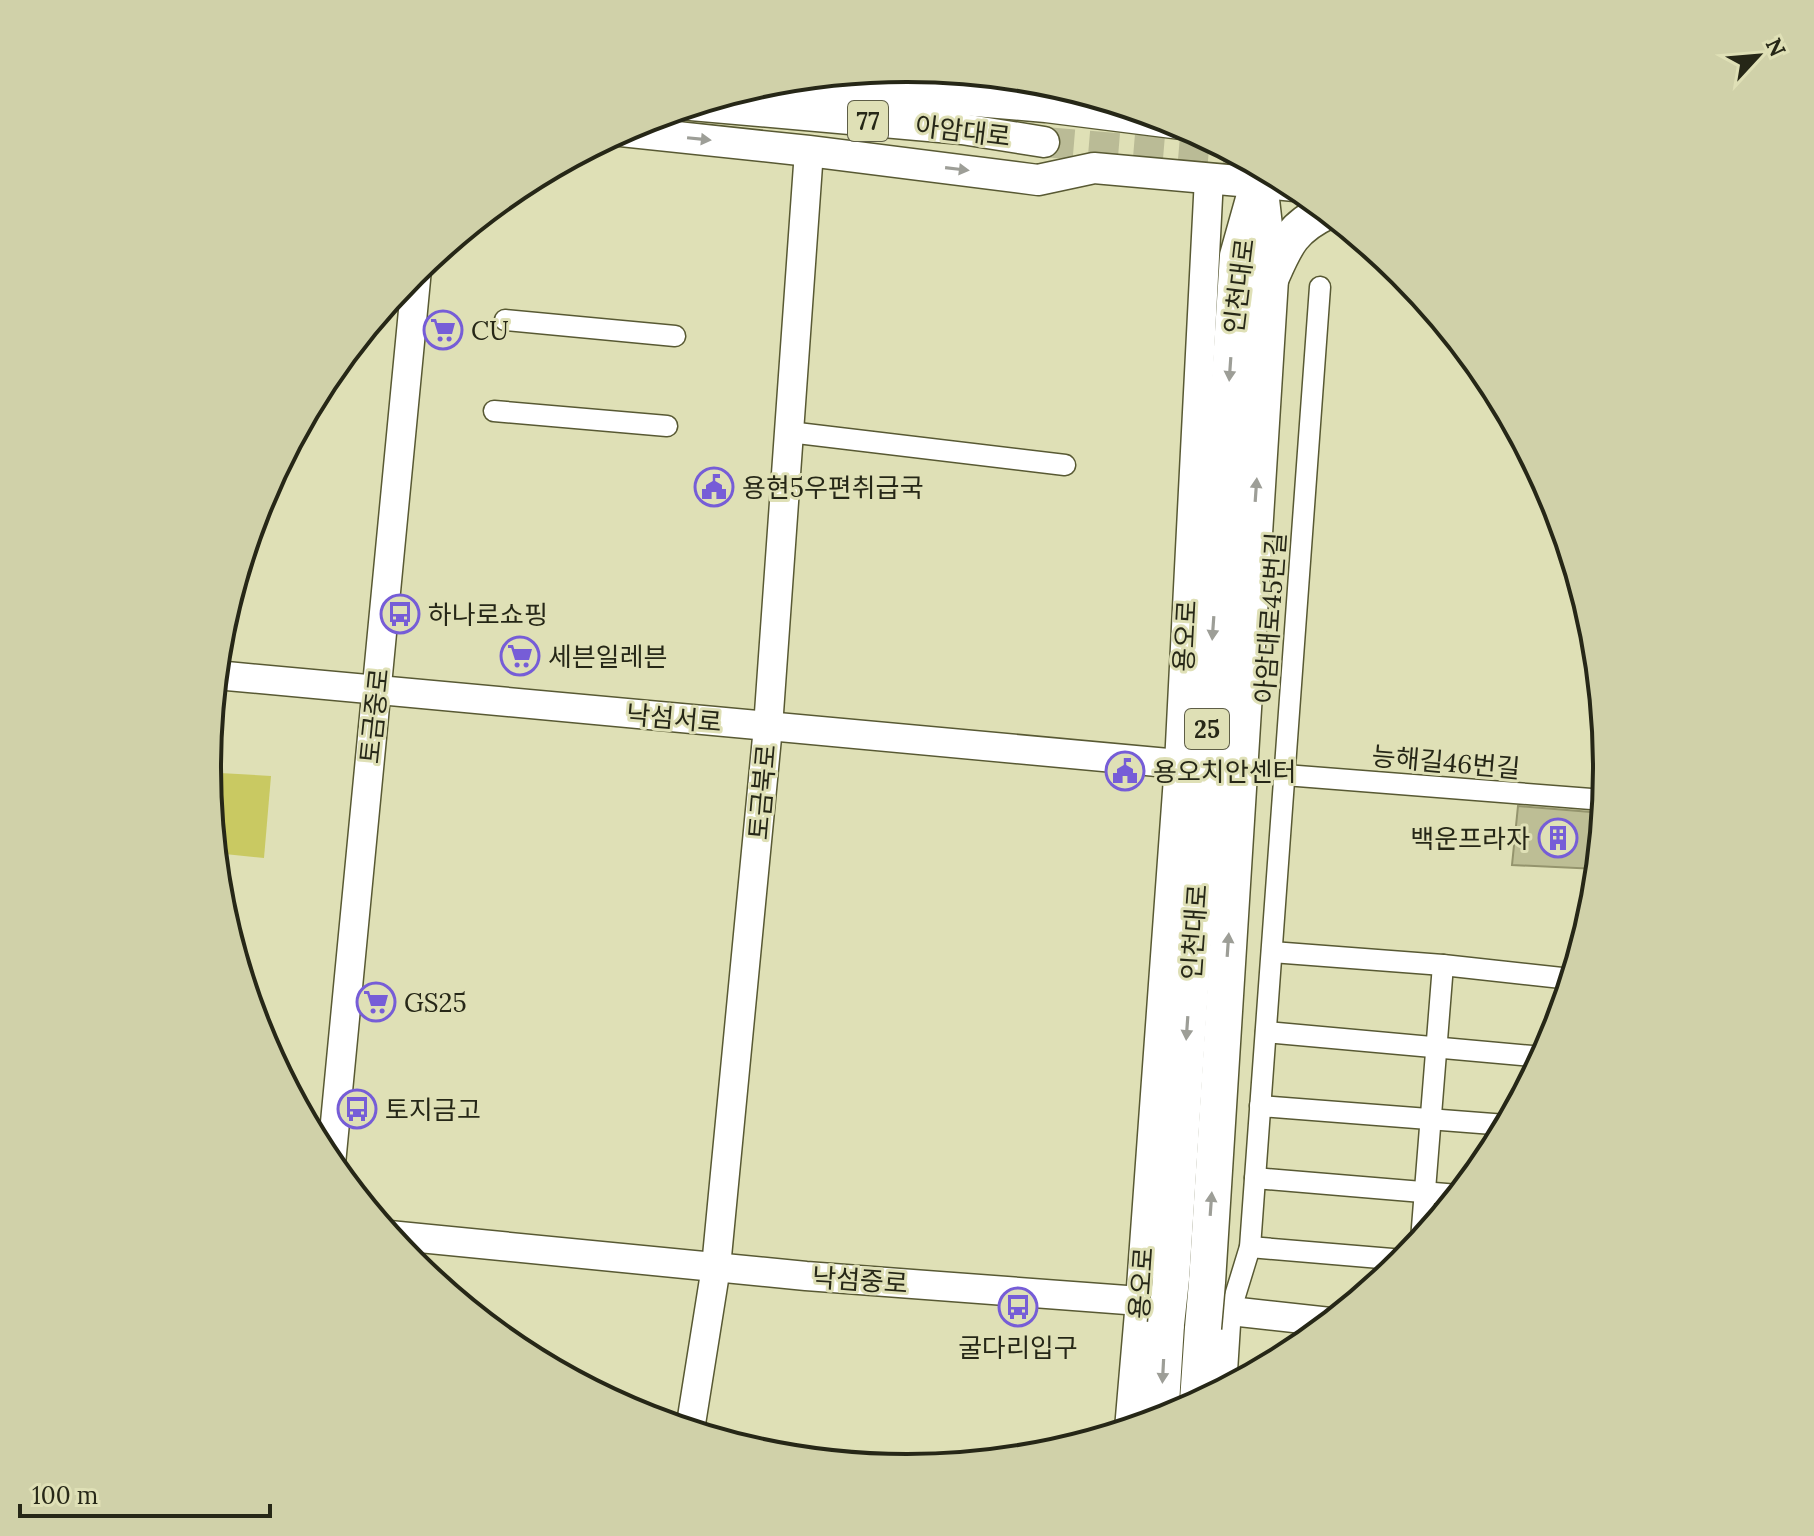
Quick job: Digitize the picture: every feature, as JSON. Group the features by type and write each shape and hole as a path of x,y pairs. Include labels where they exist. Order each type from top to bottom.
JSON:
{"highway":[{"name":"인천대로","path":"1159,1406 1153,1312 1171,1279 1238,256 1259,180"},
{"name":"인천대로","path":"1201,1387 1217,1319 1207,1282 1270,279 1261,181"},
{"path":"1270,279 1284,247 1296,230 1316,218"}],"main road":[{"path":"819,88 1112,113"},
{"path":"1038,180 1054,164 1063,136 1058,122 1046,107"},
{"name":"아암대로","path":"720,108 962,129 1044,142"},
{"path":"645,134 1038,180 1094,168 1209,178 1252,175"}],"street":[{"name":"토금북로","path":"692,1420 716,1267 768,727 809,151"},
{"name":"용오로","path":"1132,1417 1153,1312 1209,178"},
{"name":"아암대로45번길","path":"1224,1375 1217,1319 1250,1247 1320,287"},
{"name":"토금중로","path":"333,1143 415,291"},
{"path":"505,320 675,336"},
{"path":"494,411 667,426"},
{"path":"789,432 1065,465"},
{"name":"낙섬서로","path":"227,676 1179,764"},
{"name":"능해길46번길","path":"1285,775 1592,799"},
{"path":"1272,952 1560,978"},
{"path":"1423,1220 1443,965"},
{"path":"1266,1032 1529,1056"},
{"path":"1260,1106 1493,1124"},
{"path":"1255,1178 1445,1194"},
{"name":"낙섬중로","path":"407,1237 1217,1319 1311,1322"},
{"path":"1250,1247 1386,1258"}],"shaded area":[{"path":"221,773 271,776 264,858 227,854"}],"building":[{"name":"백운프라자","path":"1518,806 1592,812 1585,868 1512,865"}],"tunnel":[{"path":"1044,142 1217,157"}],"place":[{"name":"CU","path":"443,330"},
{"name":"용현5우편취급국","path":"714,487"},
{"name":"하나로쇼핑","path":"400,614"},
{"name":"세븐일레븐","path":"520,656"},
{"name":"용오치안센터","path":"1125,771"},
{"name":"백운프라자","path":"1558,838"},
{"name":"GS25","path":"376,1002"},
{"name":"토지금고","path":"357,1109"},
{"name":"굴다리입구","path":"1018,1307"}]}
